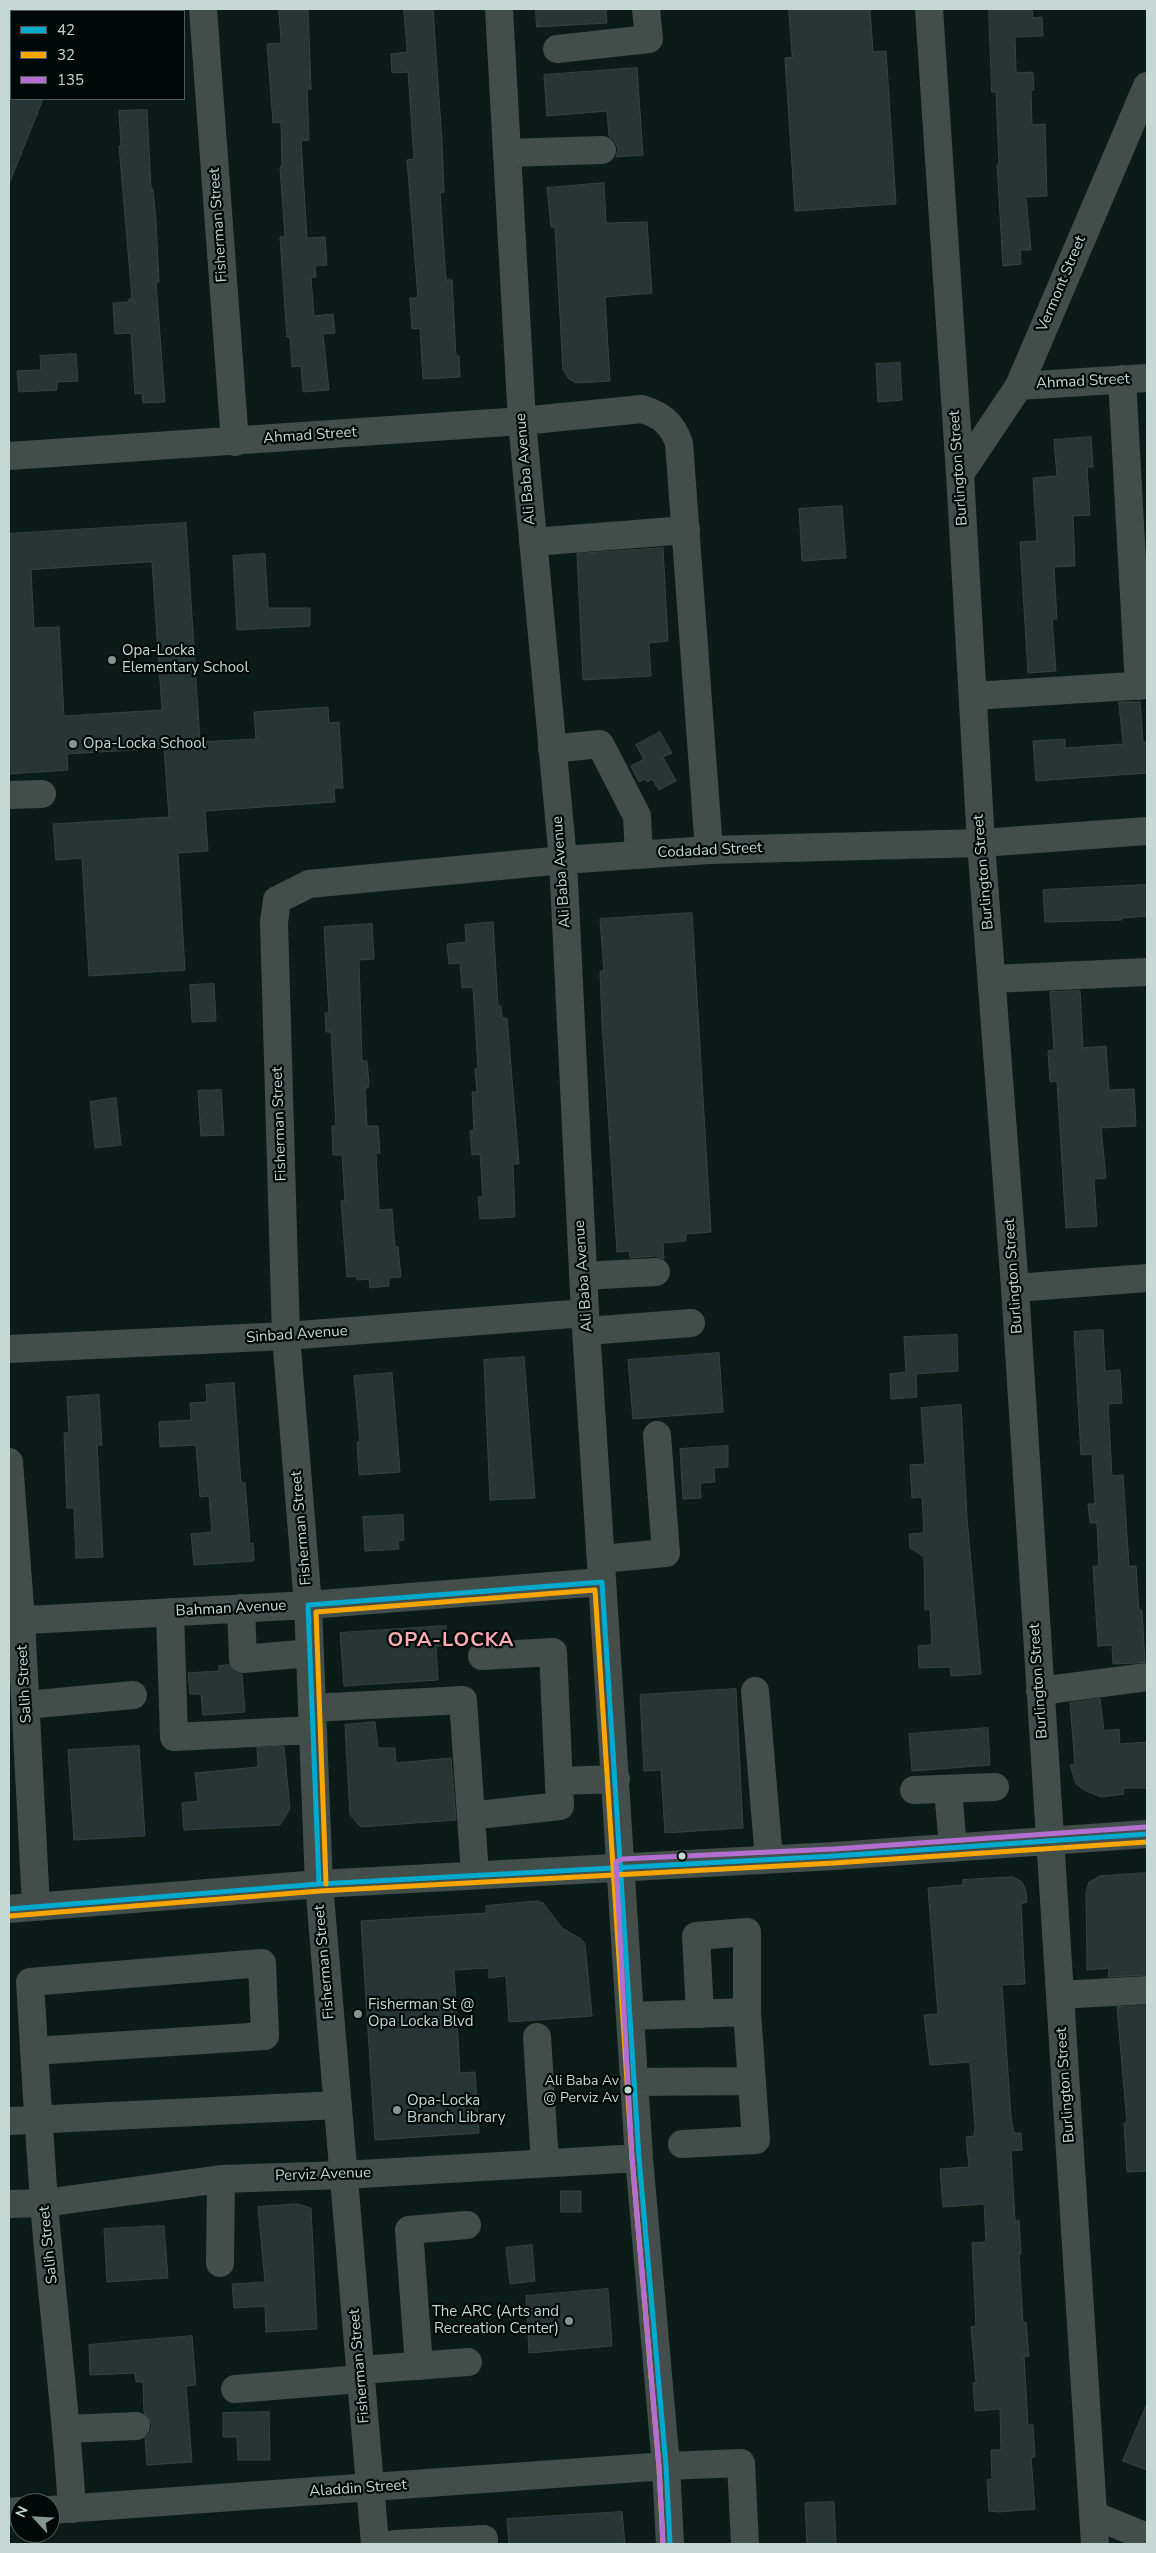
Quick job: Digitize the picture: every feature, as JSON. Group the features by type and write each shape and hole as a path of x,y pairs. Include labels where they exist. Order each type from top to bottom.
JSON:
{"street":[{"name":"Fisherman Street","path":"203,9 235,442"},
{"name":"Ali Baba Avenue","path":"499,9 522,421 563,860 583,1276 622,1866 639,2158 666,2466 670,2544"},
{"path":"557,49 649,39 646,9"},
{"name":"Burlington Street","path":"929,9 960,474 981,843 993,979 1015,1288 1095,2544"},
{"name":"Vermont Street","path":"960,474 1019,386 1147,86"},
{"path":"507,153 602,150"},
{"name":"Ahmad Street","path":"1019,386 1135,379"},
{"path":"973,696 1143,685 1135,379"},
{"name":"Ahmad Street","path":"9,456 522,421 642,409 661,415 675,431 679,443 709,850"},
{"path":"533,542 686,530"},
{"path":"552,750 600,744 638,816 639,855"},
{"path":"9,795 42,794"},
{"name":"Codadad Street","path":"277,900 309,884 563,860 709,850 981,843 1147,830"},
{"name":"Fisherman Street","path":"277,900 274,922 286,1336 308,1605 318,1884 375,2544"},
{"path":"993,979 1147,972"},
{"path":"583,1276 656,1272"},
{"path":"1015,1288 1147,1278"},
{"name":"Sinbad Avenue","path":"9,1349 586,1322 691,1323"},
{"name":"Bahman Avenue","path":"15,1621 308,1605 602,1571 666,1553 657,1435"},
{"name":"Salih Street","path":"9,1462 15,1621 26,1705 19,1761 36,1906"},
{"path":"241,1608 244,1659 310,1653"},
{"path":"170,1612 174,1737 463,1700 475,1875"},
{"path":"482,1656 553,1652 560,1806 487,1814"},
{"path":"1040,1690 1147,1677"},
{"path":"755,1691 769,1859"},
{"path":"26,1705 134,1696"},
{"path":"559,1781 616,1779"},
{"path":"914,1790 995,1787"},
{"path":"948,1789 953,1848"},
{"path":"9,1909 318,1884 953,1848 1147,1834"},
{"path":"682,2144 756,2140 747,2012 747,1932 696,1936 700,2014"},
{"name":"Salih Street","path":"34,2051 264,2036 262,1963 30,1982 34,2051 44,2203 68,2429 61,2509"},
{"path":"1060,1995 1147,1990"},
{"path":"631,2016 747,2012"},
{"path":"537,2037 545,2163"},
{"path":"635,2082 752,2081"},
{"path":"9,2122 39,2119 338,2106"},
{"name":"Perviz Avenue","path":"9,2204 44,2203 221,2179 343,2175 639,2158"},
{"path":"220,2263 221,2179"},
{"path":"419,2366 409,2230 467,2225"},
{"path":"235,2388 468,2362"},
{"path":"68,2429 136,2426"},
{"name":"Aladdin Street","path":"61,2509 666,2466 742,2463 745,2544"},
{"path":"1093,2515 1147,2537"},
{"path":"394,2544 484,2539 484,2544"}],"building":[{"path":"279,9 308,9 311,89 307,89 309,140 301,141 307,238 325,237 327,265 315,266 316,277 311,277 314,316 333,314 335,333 323,334 329,390 303,392 301,366 292,367 290,337 287,337 280,237 285,237 280,167 282,167 281,122 273,123 267,44 281,43"},
{"path":"404,9 433,9 442,142 444,192 440,193 446,280 452,280 456,356 459,356 460,377 423,379 420,328 412,329 410,298 418,298 407,160 414,159 408,72 392,73 391,54 407,52"},
{"path":"536,9 606,9 607,23 537,27"},
{"path":"789,9 870,9 873,52 886,51 896,204 795,211 785,58 792,57"},
{"path":"989,9 1032,9 1033,18 1042,17 1043,36 1015,37 1016,73 1033,72 1034,90 1031,90 1032,125 1045,124 1047,196 1026,197 1031,250 1020,250 1021,264 1003,266 997,164 999,164 996,92 992,92"},
{"path":"637,68 643,155 616,157 618,149 615,141 609,136 607,111 547,116 544,75"},
{"path":"12,100 43,100 9,184 9,108"},
{"path":"147,110 151,189 153,189 156,222 159,282 156,282 165,402 143,403 142,393 135,394 131,333 115,334 113,303 129,302 129,299 132,298 119,146 121,146 119,111"},
{"path":"604,183 606,223 647,222 652,293 605,297 610,381 576,383 569,379 563,370 555,227 551,227 547,188"},
{"path":"76,354 78,381 57,382 57,390 19,392 17,371 41,370 40,356"},
{"path":"900,363 902,400 878,402 876,364"},
{"path":"1091,437 1093,467 1087,467 1090,515 1073,516 1075,566 1054,567 1057,619 1052,619 1056,671 1028,673 1020,542 1037,541 1033,478 1057,476 1054,440"},
{"path":"842,506 846,558 802,561 799,509"},
{"path":"186,523 200,742 256,739 254,712 328,707 329,723 339,722 343,788 334,788 335,802 205,811 208,851 178,853 185,970 89,976 82,858 56,860 53,824 169,817 164,748 67,754 68,770 9,774 9,534","holes":["152,562 162,710 64,716 59,627 34,628 31,570"]},
{"path":"663,548 668,641 649,643 651,676 583,680 577,554"},
{"path":"265,554 268,608 310,608 310,626 237,630 233,556"},
{"path":"1119,702 1140,702 1143,742 1147,742 1147,773 1036,781 1033,741 1065,739 1065,748 1123,744"},
{"path":"660,732 672,753 663,757 676,781 659,790 652,779 647,782 645,779 639,782 631,766 644,759 636,745"},
{"path":"1147,885 1147,916 1122,918 1122,920 1045,922 1043,890"},
{"path":"692,913 711,1232 686,1234 686,1241 663,1243 664,1259 655,1256 630,1258 629,1251 617,1252 602,1022 600,971 604,971 600,919"},
{"path":"493,922 498,1006 501,1006 502,1018 507,1018 519,1164 513,1164 515,1217 480,1219 478,1197 483,1197 480,1154 472,1155 470,1131 474,1130 472,1092 477,1092 475,1069 478,1068 473,987 462,988 460,963 449,964 447,944 466,942 465,925"},
{"path":"372,924 374,959 359,960 362,1061 367,1061 369,1084 368,1088 365,1088 367,1126 378,1126 380,1153 376,1153 379,1210 392,1209 395,1247 398,1247 401,1277 389,1278 389,1286 370,1288 369,1279 357,1280 357,1276 347,1277 341,1201 345,1201 342,1155 333,1155 332,1126 336,1126 331,1032 326,1032 325,1013 329,1013 324,927"},
{"path":"214,984 216,1021 192,1022 190,985"},
{"path":"1080,991 1083,1048 1106,1046 1109,1090 1134,1089 1136,1126 1101,1128 1106,1178 1094,1179 1097,1226 1066,1228 1057,1081 1050,1082 1048,1051 1054,1050 1050,992"},
{"path":"221,1090 224,1135 201,1136 198,1091"},
{"path":"116,1098 121,1145 95,1148 90,1102"},
{"path":"1103,1330 1105,1371 1120,1370 1122,1403 1108,1404 1112,1476 1123,1475 1129,1566 1136,1566 1139,1610 1142,1610 1145,1662 1113,1664 1112,1645 1098,1646 1093,1566 1099,1566 1097,1523 1090,1523 1088,1504 1095,1504 1092,1454 1081,1455 1074,1332"},
{"path":"957,1335 958,1371 916,1374 917,1397 891,1399 890,1374 906,1372 904,1337"},
{"path":"719,1353 723,1412 633,1419 628,1360"},
{"path":"524,1357 535,1498 490,1500 484,1360"},
{"path":"392,1373 400,1472 359,1475 357,1442 360,1442 354,1376"},
{"path":"234,1383 241,1483 245,1483 250,1544 253,1543 254,1561 194,1565 191,1534 212,1532 209,1496 200,1497 196,1445 160,1447 159,1422 191,1420 190,1403 207,1402 206,1385"},
{"path":"99,1395 102,1445 97,1445 103,1557 76,1558 74,1508 67,1508 64,1433 69,1433 67,1397"},
{"path":"961,1405 967,1518 981,1674 951,1676 950,1667 919,1668 918,1646 932,1645 930,1609 925,1610 924,1557 910,1548 909,1534 924,1533 922,1497 912,1498 910,1465 925,1464 921,1408"},
{"path":"728,1446 728,1467 714,1468 715,1482 700,1483 701,1498 683,1499 680,1449"},
{"path":"403,1515 404,1540 398,1541 399,1549 365,1551 363,1517"},
{"path":"446,1626 448,1646 436,1646 438,1680 344,1686 340,1633"},
{"path":"229,1665 236,1673 242,1674 245,1712 203,1715 201,1694 190,1694 188,1673 219,1671 219,1666"},
{"path":"736,1689 743,1828 665,1833 661,1770 644,1771 640,1695"},
{"path":"1100,1699 1104,1731 1119,1729 1120,1744 1147,1742 1147,1788 1123,1788 1124,1794 1101,1797 1084,1790 1076,1784 1070,1765 1075,1764 1070,1703"},
{"path":"375,1722 378,1748 395,1748 396,1763 451,1758 456,1820 361,1827 350,1815 345,1725"},
{"path":"988,1728 990,1765 912,1771 909,1734"},
{"path":"139,1746 145,1836 74,1840 68,1750"},
{"path":"284,1747 290,1809 280,1825 184,1830 182,1803 198,1801 195,1773 258,1767 257,1748"},
{"path":"1147,1873 1147,1975 1108,1977 1109,1968 1087,1970 1086,1892 1089,1882 1100,1876"},
{"path":"1013,1877 1022,1882 1026,1891 1027,1902 1021,1904 1025,1984 1002,1985 1011,2117 1014,2133 1021,2133 1022,2150 1011,2151 1015,2221 1019,2220 1023,2323 1026,2322 1029,2356 1024,2356 1028,2425 1033,2425 1035,2457 1031,2458 1035,2509 999,2512 989,2511 987,2480 992,2479 991,2450 1001,2450 1000,2409 975,2411 973,2383 976,2383 971,2327 976,2326 972,2243 986,2242 984,2204 943,2207 940,2169 969,2167 966,2137 974,2136 975,2127 970,2062 930,2065 924,2015 938,2014 928,1888 963,1885 963,1880"},
{"path":"538,1901 543,1903 562,1928 581,1939 585,1944 592,2016 509,2022 506,1976 489,1978 489,1968 454,1970 460,2073 475,2072 479,2133 375,2140 361,1921 486,1913 486,1906"},
{"path":"1147,2006 1147,2171 1127,2172 1124,2123 1127,2123 1117,2007"},
{"path":"561,2191 581,2191 581,2212 561,2212"},
{"path":"297,2204 311,2208 317,2329 266,2332 265,2306 234,2308 232,2284 265,2282 258,2207"},
{"path":"164,2226 168,2278 107,2282 104,2229"},
{"path":"532,2245 535,2281 510,2284 506,2248"},
{"name":"The ARC (Arts and Recreation Center)","path":"608,2289 612,2346 529,2353 526,2296"},
{"path":"192,2336 196,2385 186,2386 192,2462 147,2465 145,2438 150,2433 152,2425 144,2413 143,2382 136,2382 135,2373 90,2375 89,2345"},
{"path":"1147,2404 1147,2470 1123,2461"},
{"path":"269,2412 270,2460 238,2460 237,2437 223,2437 223,2413"},
{"path":"834,2502 836,2544 807,2544 805,2503"},
{"path":"622,2512 625,2544 509,2544 507,2519"}],"transit line":[{"name":"42","path":"319,1884 308,1605 602,1582 639,2158 666,2466 670,2544"},
{"name":"32","path":"326,1884 316,1612 595,1590 632,2158 659,2467 663,2544"},
{"name":"135","path":"663,2544 659,2467 632,2158 616,1862 622,1859 834,1849 1146,1827"},
{"name":"42","path":"9,1909 319,1884 834,1856 1147,1834"},
{"name":"32","path":"10,1916 320,1891 834,1863 1147,1842"}],"place":[{"name":"Opa-Locka Elementary School","path":"112,660"},
{"name":"Opa-Locka School","path":"73,744"},
{"name":"Fisherman St @ Opa Locka Blvd","path":"358,2014"},
{"name":"Ali Baba Av @ Perviz Av","path":"628,2090"},
{"name":"Opa-Locka Branch Library","path":"397,2110"},
{"name":"The ARC (Arts and Recreation Center)","path":"569,2321"}],"district":[{"name":"OPA-LOCKA","path":"451,1641"}]}
